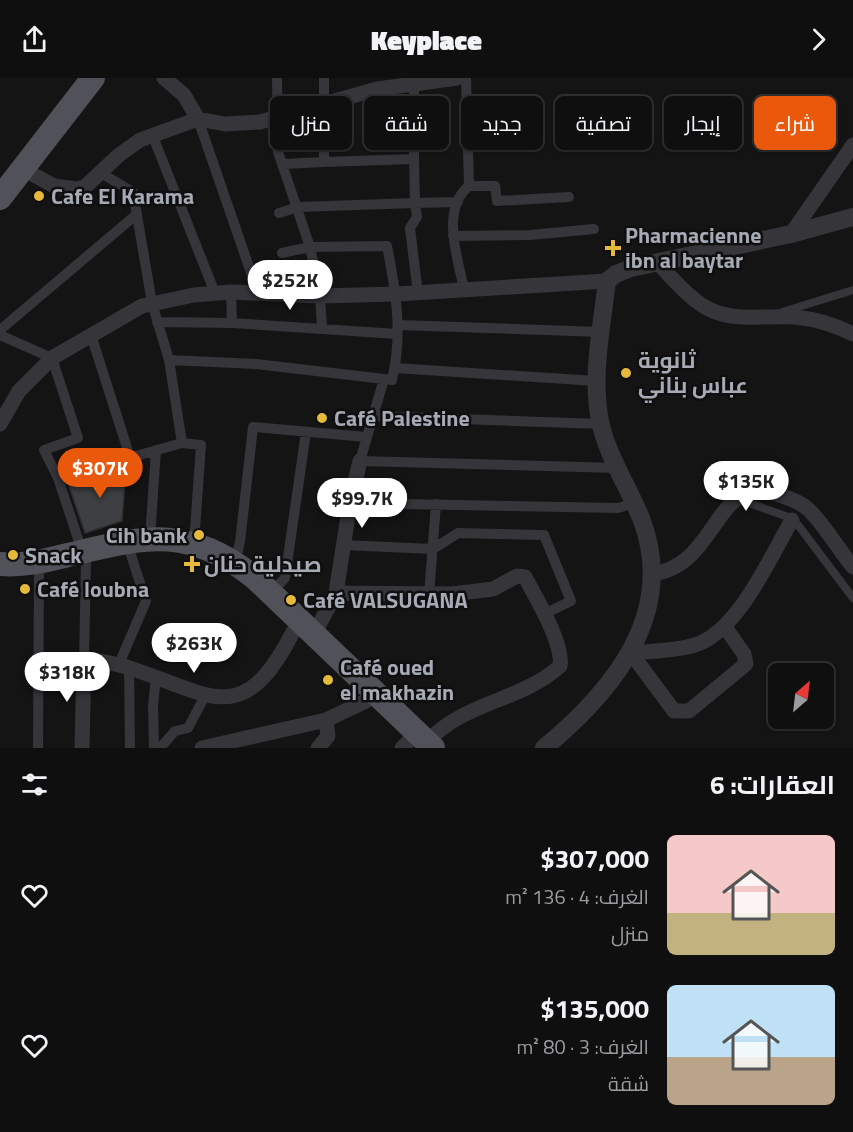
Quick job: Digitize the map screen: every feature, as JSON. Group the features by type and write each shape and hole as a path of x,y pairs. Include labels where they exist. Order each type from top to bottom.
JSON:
{"main road":[{"path":"0,179 77,78"},
{"path":"0,198 93,78"},
{"path":"0,577 39,575 150,538 171,538 194,543 235,563 271,593 303,633 366,701 417,746"},
{"path":"0,564 30,564 130,552 171,551 200,559 243,584 303,633 417,746"}],"street":[{"path":"164,78 184,94 198,119 258,293"},
{"path":"278,78 278,96"},
{"path":"324,78 325,96"},
{"path":"352,96 404,82 457,78"},
{"path":"466,78 469,186"},
{"path":"404,82 414,159 417,217 410,228 418,294"},
{"path":"23,169 66,189 86,186 129,147 152,134 198,119 240,124 270,119"},
{"path":"152,134 223,293 232,323"},
{"path":"791,234 853,146"},
{"path":"278,150 310,247 320,296 322,328"},
{"path":"324,150 324,162"},
{"path":"284,164 414,159"},
{"path":"99,172 133,192 152,303 169,360 182,443"},
{"path":"464,290 452,231 460,193 469,186 495,186 497,201 569,196"},
{"path":"279,213 298,207 458,202"},
{"path":"0,330 137,214"},
{"path":"0,424 19,391 52,358 124,314 152,303 223,293 320,296 418,294 607,281 616,274 658,263 791,234 853,217"},
{"path":"453,236 530,235 594,230"},
{"path":"169,360 256,364 392,380 398,329 397,294 387,246 310,247 282,253"},
{"path":"658,263 705,308 735,317 769,316 815,320 853,334"},
{"path":"544,748 589,708 616,676 631,653 649,602 651,574 644,529 601,424 596,381 607,281"},
{"path":"157,322 322,328 601,332"},
{"path":"0,335 52,358 78,438 44,450 58,478 85,558 82,748"},
{"path":"90,335 130,457"},
{"path":"395,368 596,381"},
{"path":"84,659 124,666 205,696 230,696 260,680 336,593 350,502 366,437 384,379"},
{"path":"372,416 601,424"},
{"path":"235,563 240,542 253,427 366,437"},
{"path":"271,593 285,578 306,432"},
{"path":"58,478 182,443 201,445 194,543"},
{"path":"150,538 156,450"},
{"path":"360,461 618,468"},
{"path":"651,574 676,568 692,557 736,498 746,491 756,489 776,493 802,505 818,520 853,567"},
{"path":"350,502 618,508 634,503"},
{"path":"429,595 436,504"},
{"path":"631,653 695,645 725,627 749,593 792,520"},
{"path":"343,545 432,549 458,534 544,535 571,601 544,614"},
{"path":"130,552 146,601 124,666 130,748"},
{"path":"38,748 39,575"},
{"path":"336,593 429,595 494,589 521,576 525,577 544,614 560,656 560,666 515,693 455,718 417,746"},
{"path":"631,653 668,706 674,711 684,712 729,681 746,664 744,654 725,627"},
{"path":"154,748 153,706 156,677"},
{"path":"160,748 175,731 188,728 205,696"},
{"path":"202,748 326,720 366,701"},
{"path":"318,748 328,736 326,720"}],"lane":[{"path":"769,316 853,290"},
{"path":"736,498 792,520 853,598"}],"building":[{"path":"126,467 122,521 85,533 68,483"}],"place":[{"name":"Cafe El Karama","path":"39,196"},
{"name":"Pharmacienne ibn al baytar","path":"613,248"},
{"name":"ثانوية عباس بناني","path":"626,373"},
{"name":"Café Palestine","path":"322,418"},
{"name":"Cih bank","path":"199,535"},
{"name":"Snack","path":"13,555"},
{"name":"صيدلية حنان","path":"192,564"},
{"name":"Café loubna","path":"25,589"},
{"name":"Café VALSUGANA","path":"291,600"},
{"name":"Café oued el makhazin","path":"328,680"}]}
